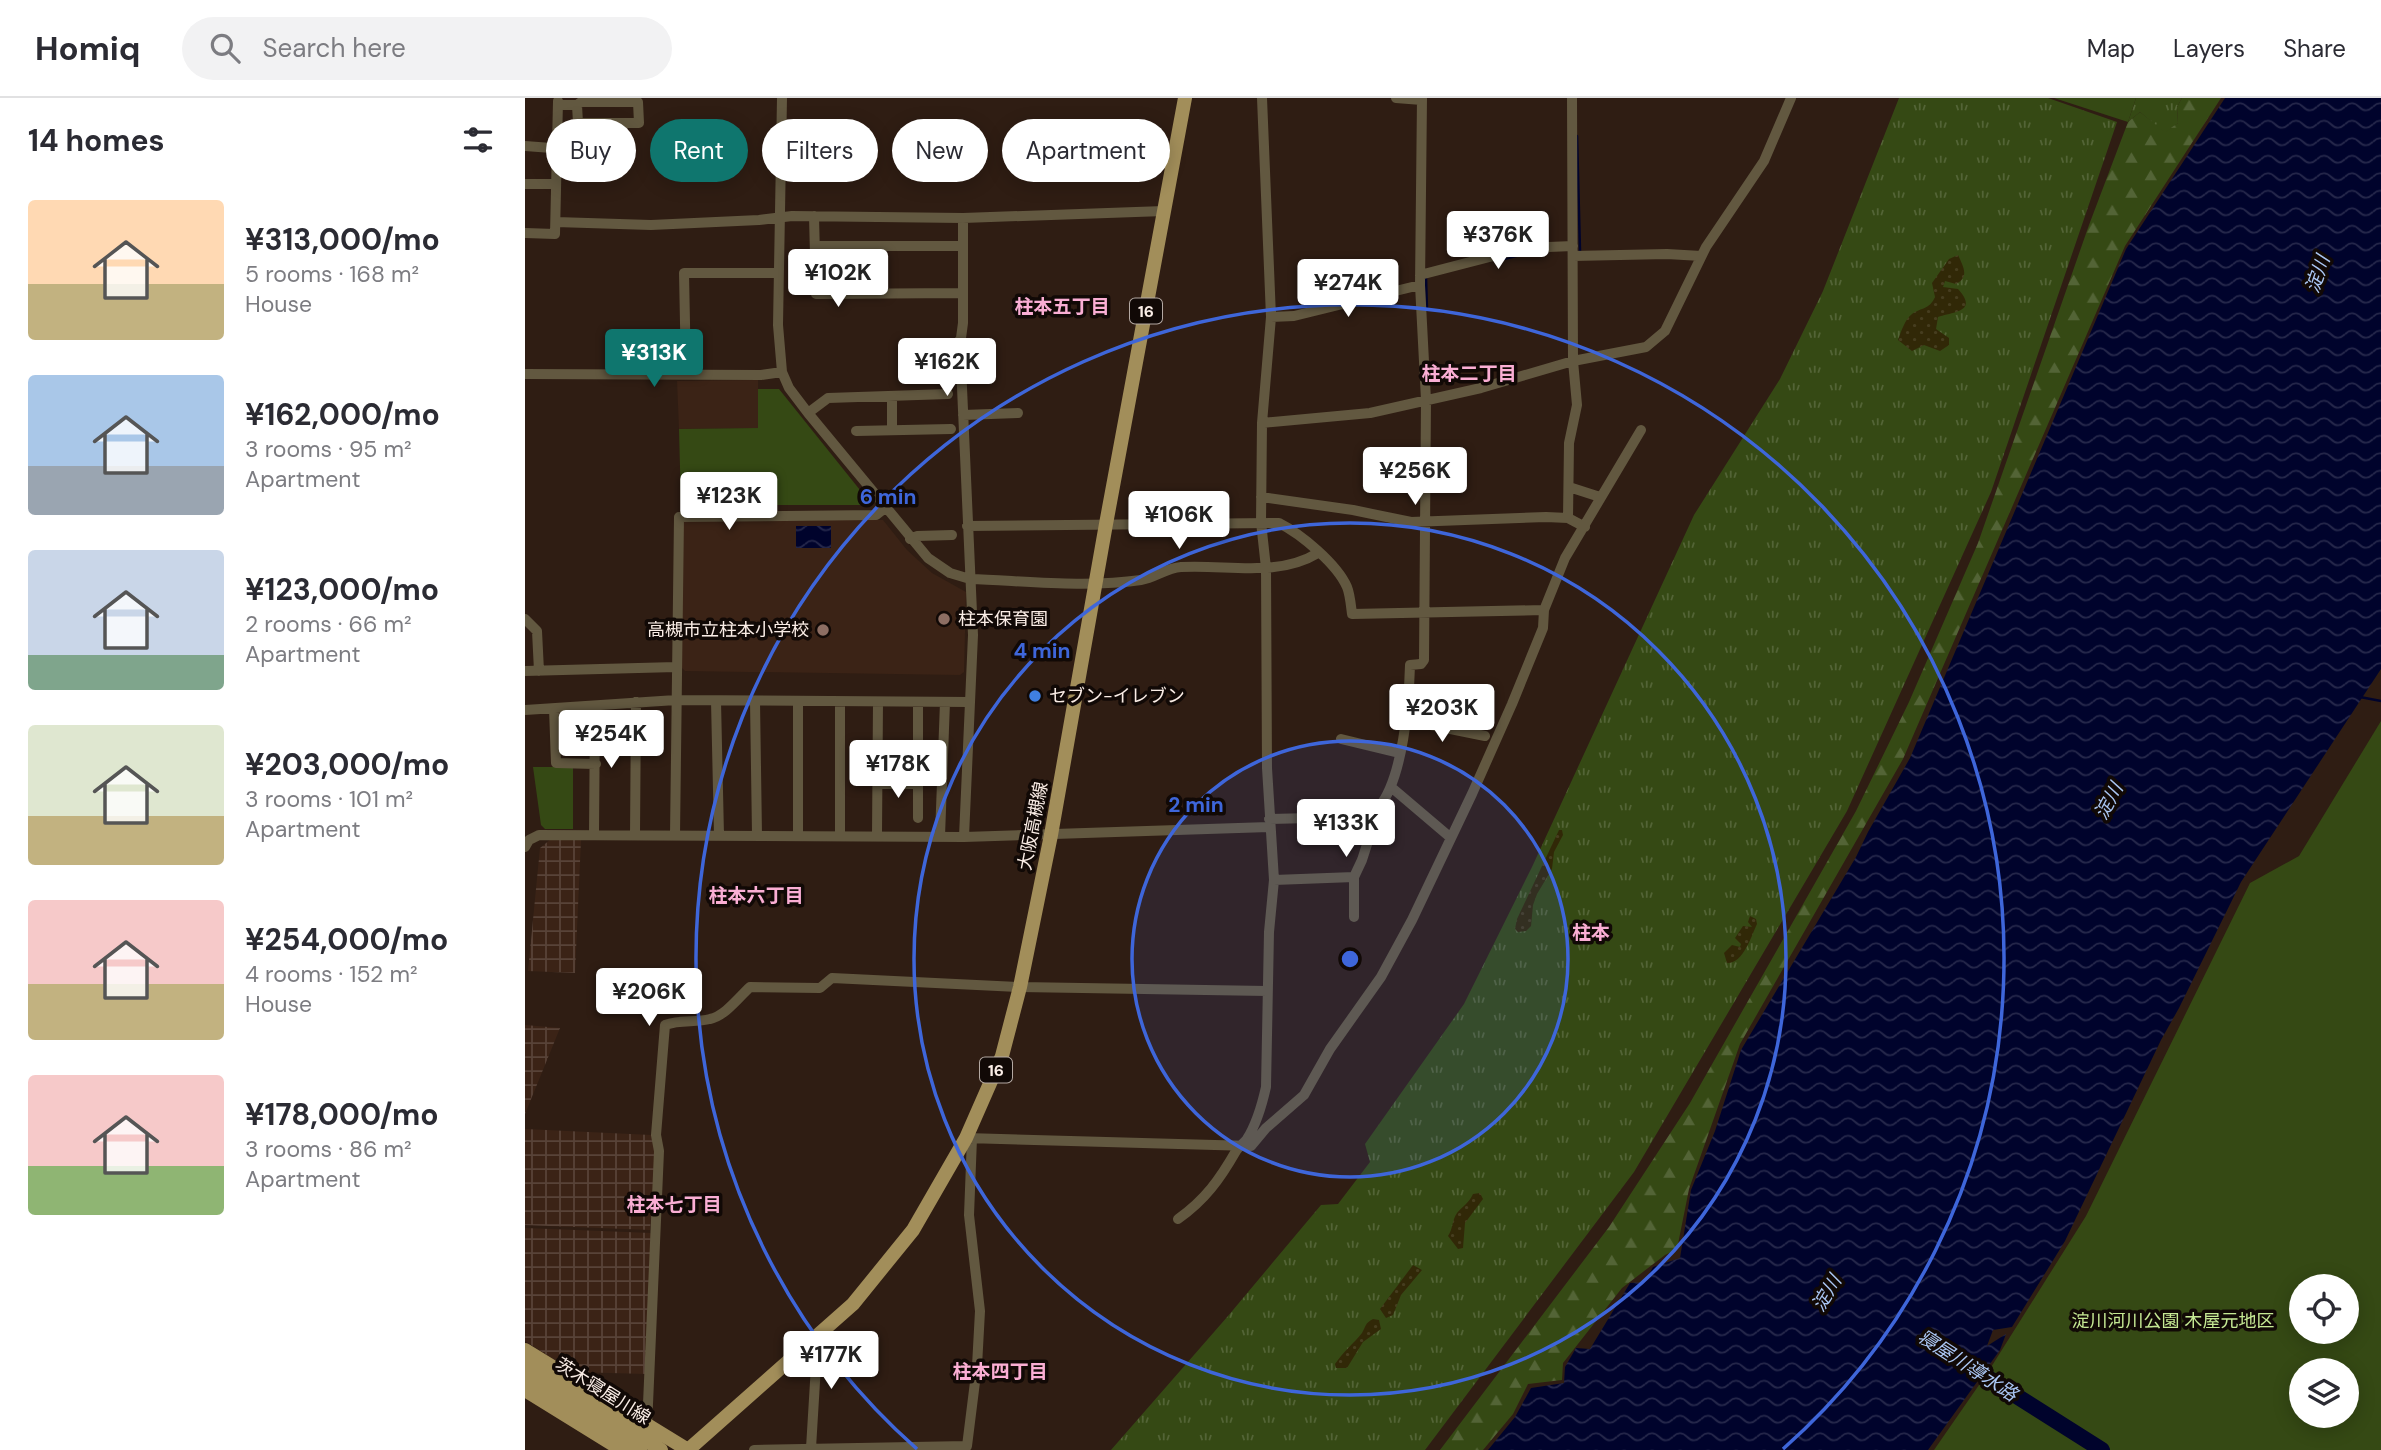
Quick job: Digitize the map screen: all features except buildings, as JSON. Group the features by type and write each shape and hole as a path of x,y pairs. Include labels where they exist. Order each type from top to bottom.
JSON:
{"main road":[{"name":"大阪高槻線","path":"688,1450 853,1304 913,1230 969,1138 1002,1056 1020,987 1051,835 1185,98"},
{"path":"525,1350 688,1450"},
{"name":"茨木寝屋川線","path":"525,1365 640,1450"},
{"name":"茨木寝屋川線","path":"525,1377 661,1450"},
{"path":"525,1390 622,1450"}],"street":[{"path":"782,98 778,352 782,372 789,388 928,558 942,568 970,579 1096,584 1144,580 1179,567 1266,568 1308,559 1318,553"},
{"path":"1178,1219 1197,1206 1225,1171 1238,1147 1245,1142 1261,1111 1266,1087 1267,991 1273,880 1269,823 1266,568 1261,498 1262,423 1271,317 1262,98"},
{"path":"1354,918 1354,877 1363,860 1379,807 1391,787 1409,705 1410,665 1421,664 1424,660 1426,400 1420,280 1422,99 1396,98"},
{"path":"1568,518 1569,443 1577,405 1573,361 1571,98"},
{"path":"1262,423 1370,413 1481,388 1573,361 1646,346 1665,331 1701,256 1764,161 1791,98"},
{"path":"558,119 558,101 577,105 581,102 638,102 639,123 577,122 577,105"},
{"path":"525,146 546,147"},
{"path":"525,184 557,184 555,234 525,233"},
{"path":"556,222 651,225 814,216 963,218 1164,211"},
{"path":"814,216 816,294 962,293"},
{"path":"963,218 963,323 961,338 955,347 961,365 973,635 964,837"},
{"path":"815,246 963,246"},
{"path":"1271,317 1294,316 1524,248 1701,256"},
{"path":"685,373 684,272 779,272"},
{"path":"525,374 782,372"},
{"path":"809,413 827,399 948,394"},
{"path":"892,396 893,430"},
{"path":"963,415 1018,414"},
{"path":"856,432 951,429"},
{"path":"754,1450 967,1446 977,1366 979,1311 969,1215 969,1138 1251,1146 1266,1128 1304,1095 1331,1049 1381,976 1412,920 1488,759 1543,628 1544,610 1565,558 1641,430"},
{"path":"1569,487 1599,497"},
{"path":"1261,498 1425,523 1568,518 1585,527"},
{"path":"675,835 679,517 876,515 885,508"},
{"path":"967,526 1279,523 1312,545 1330,564 1347,587 1352,614 1544,610"},
{"path":"910,539 917,536 952,535"},
{"path":"525,619 537,631 539,671"},
{"path":"525,671 676,667"},
{"path":"525,710 676,700 969,702"},
{"path":"716,701 719,835"},
{"path":"755,701 757,835"},
{"path":"798,701 798,835"},
{"path":"635,835 636,702"},
{"path":"840,702 840,835"},
{"path":"877,835 878,702"},
{"path":"918,702 918,818"},
{"path":"940,836 945,702"},
{"path":"594,835 595,706"},
{"path":"554,709 556,763 596,764"},
{"path":"1406,720 1485,736"},
{"path":"1341,740 1399,753"},
{"path":"878,746 918,746"},
{"path":"878,784 918,784"},
{"path":"1391,787 1451,838"},
{"path":"525,847 529,840 539,835 1051,835 1269,823 1379,807"},
{"path":"1273,880 1354,877"},
{"path":"647,1427 659,1152 656,1135 666,1026 676,1021 709,1020 718,1016 750,987 820,988 832,978 1020,987 1267,991"},
{"path":"811,1448 817,1349 815,1337"}],"shaded area":[{"path":"758,380 758,428 679,429 677,381"},
{"name":"高槻市立柱本小学校","path":"686,520 883,520 907,550 932,573 966,592 964,672 960,675 685,671 681,667 682,523"},
{"path":"551,839 581,840 575,973 528,971 540,848"},
{"path":"525,1025 560,1028 525,1114"},
{"path":"525,1129 651,1135 656,1150 650,1230 525,1225"},
{"path":"525,1228 651,1233 647,1374 574,1372 525,1341"}],"green space":[{"path":"1899,98 2048,98 2117,122 1991,492 1847,811 1634,1172 1425,1450 1111,1450 1321,1205 1338,1204 1370,1162 1365,1144 1464,1004 1532,867 1694,515 1780,379 1823,291"},
{"path":"2054,98 2136,98 2128,122"},
{"path":"2136,98 2182,98 2177,107 2178,123 2165,133 2140,112 2128,122"},
{"path":"2182,98 2221,98 2125,246 1903,759 1740,1044 1689,1189 1677,1249 1622,1288 1563,1363 1562,1380 1528,1384 1513,1414 1483,1450 1440,1450 1609,1227 1690,1103 1856,811 1909,702 1978,543 2089,225 2128,122 2140,112 2165,132 2178,123 2177,107"},
{"path":"758,389 779,389 868,500 866,505 681,505 679,429 758,428"},
{"name":"淀川河川公園 木屋元地区","path":"2381,721 2381,1450 1934,1450 1988,1372 2086,1216 2250,883 2299,856"},
{"path":"533,767 573,767 573,829 545,829 541,825"}],"sand":[{"path":"1958,255 1964,271 1963,278 1956,284 1945,281 1943,287 1958,289 1966,302 1965,307 1938,317 1936,329 1949,338 1949,345 1940,351 1924,345 1912,351 1898,340 1903,326 1912,314 1933,301 1935,297 1932,283 1949,259"},
{"path":"1559,830 1562,830 1563,835 1554,852 1552,869 1533,905 1531,926 1526,931 1518,932 1515,929 1517,919"},
{"path":"1750,916 1756,919 1757,924 1749,942 1738,959 1727,963 1724,953 1732,945 1740,947 1741,944 1735,938 1743,926 1752,927 1748,922"},
{"path":"1480,1193 1483,1199 1465,1223 1463,1248 1458,1249 1448,1236 1454,1219 1473,1194"},
{"path":"1413,1265 1422,1270 1401,1295 1393,1315 1386,1318 1380,1309"},
{"path":"1373,1319 1379,1320 1381,1329 1363,1342 1347,1368 1336,1368 1338,1360"}],"water":[{"name":"淀川","path":"2225,98 2381,98 2381,669 2241,882 2161,1040 2065,1241 2012,1327 1993,1330 1987,1346 2006,1334 2000,1350 1928,1450 1488,1450 1515,1417 1531,1388 1564,1383 1565,1367 1576,1348 1590,1349 1630,1283 1645,1282 1653,1267 1680,1258 1691,1190 1715,1131 1741,1050 1856,857 1910,758 2126,249"},
{"path":"796,526 831,526 831,548 796,548"}],"waterway":[{"path":"1577,136 1580,251"},
{"path":"1500,260 1528,253"},
{"path":"1426,278 1427,310"},
{"path":"2360,697 2381,701"},
{"name":"寝屋川導水路","path":"1966,1364 2102,1450"}],"place":[{"name":"柱本保育園","path":"944,619"},
{"name":"高槻市立柱本小学校","path":"823,630"},
{"name":"セブン-イレブン","path":"1035,696"}],"district":[{"name":"柱本五丁目","path":"1062,306"},
{"name":"柱本二丁目","path":"1469,373"},
{"name":"柱本六丁目","path":"756,895"},
{"name":"柱本","path":"1591,932"},
{"name":"柱本七丁目","path":"674,1204"},
{"name":"柱本四丁目","path":"1000,1371"}]}
